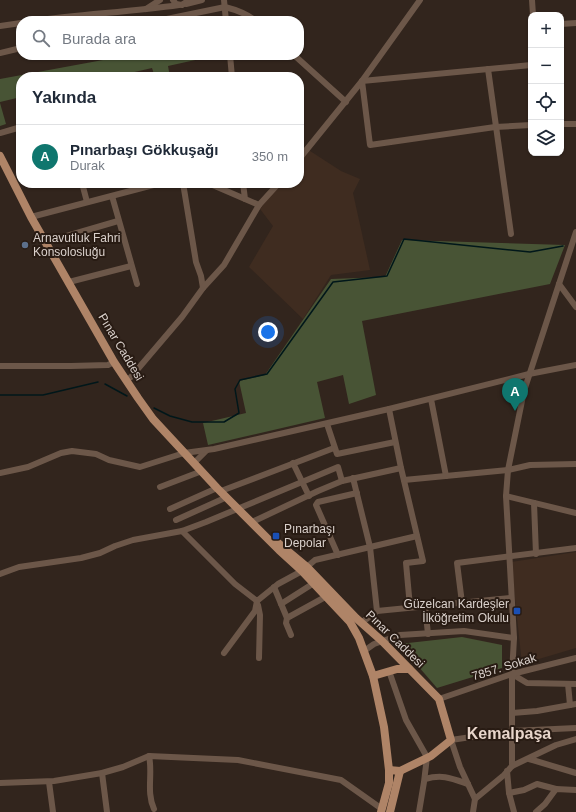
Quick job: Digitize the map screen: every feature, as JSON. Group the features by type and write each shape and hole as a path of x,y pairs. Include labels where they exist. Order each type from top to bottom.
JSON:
{"main road":[{"name":"Pınar Caddesi","path":"0,156 16,187"},
{"name":"Pınar Caddesi","path":"16,188 31,217 114,362 153,419 219,490 279,550 305,569 356,621"},
{"name":"Pınar Caddesi","path":"305,569 314,583 327,596 356,621 382,640 438,700 451,740"},
{"path":"356,621 359,638 372,672 384,727 389,770 387,811"},
{"path":"372,672 386,668 400,661"},
{"path":"372,672 409,669"},
{"path":"389,770 400,771 431,756 451,740"},
{"path":"387,811 400,771"}],"street":[{"path":"145,10 160,0"},
{"path":"173,0 184,3"},
{"path":"64,16 145,10 202,0"},
{"path":"224,0 226,16"},
{"path":"304,153 362,81 420,0"},
{"path":"532,0 534,12"},
{"path":"181,16 225,7 250,16"},
{"path":"564,24 576,23"},
{"path":"0,26 16,24"},
{"path":"0,53 16,49"},
{"path":"230,60 232,72"},
{"path":"300,60 346,102"},
{"path":"362,81 528,65"},
{"path":"488,69 511,234"},
{"path":"362,81 370,145 495,127 528,125"},
{"path":"564,124 576,124"},
{"path":"0,133 16,128"},
{"path":"83,188 87,202"},
{"path":"31,217 138,188"},
{"path":"184,188 196,262 203,288"},
{"path":"220,188 259,205"},
{"path":"244,188 245,199"},
{"path":"126,380 132,377 182,317 203,288 224,266 259,205 274,188"},
{"path":"112,196 118,222 137,284"},
{"path":"46,242 118,222"},
{"path":"514,812 510,793 514,638 506,496 508,470 524,391 576,232"},
{"path":"68,282 131,266"},
{"path":"559,284 576,307"},
{"path":"0,366 108,365 114,362"},
{"path":"0,473 28,467 61,453 72,451 96,454 109,460 140,466 184,453 206,451 327,424 530,374 576,366"},
{"path":"431,399 446,476"},
{"path":"389,409 423,561 406,563 410,607"},
{"path":"327,424 337,454 396,442"},
{"path":"170,508 334,448"},
{"path":"194,463 206,451"},
{"path":"293,463 308,496"},
{"path":"404,480 508,470 530,465 576,464"},
{"path":"0,574 19,567 81,558 100,553 133,540 182,531 338,467 342,481"},
{"path":"253,524 308,496 342,481 401,468"},
{"path":"160,487 202,471"},
{"path":"353,478 370,547 377,611"},
{"path":"338,555 316,505 318,502 357,493"},
{"path":"506,496 576,513"},
{"path":"176,520 227,497"},
{"path":"534,503 536,554"},
{"path":"182,531 235,584 257,601 260,615 258,658"},
{"path":"224,653 255,611 257,601 274,587 305,569 315,560 417,536"},
{"path":"462,603 457,563 509,558 576,548"},
{"path":"281,604 314,583"},
{"path":"274,587 287,618 286,624 292,635"},
{"path":"287,618 327,596"},
{"path":"356,621 377,611 511,598"},
{"path":"425,606 428,634"},
{"path":"364,651 368,647 382,640 400,635 464,631 514,638"},
{"name":"7857. Sokak","path":"438,700 512,674 576,658"},
{"path":"389,671 406,720 427,757 419,812"},
{"path":"512,674 528,683 576,684"},
{"path":"512,713 537,711 573,704 568,684"},
{"path":"451,740 512,732 576,728"},
{"path":"473,812 475,799 510,769 529,759 533,755 551,747 576,739"},
{"name":"Pınar Caddesi","path":"451,740 460,767 475,799"},
{"path":"149,756 151,766 151,794 154,809"},
{"path":"0,783 49,782 102,773 124,767 149,756 238,760 341,780 387,811"},
{"path":"529,759 576,773"},
{"path":"102,773 107,812"},
{"path":"425,779 433,776 445,776 468,784"},
{"path":"49,782 53,812"},
{"path":"510,793 524,790 537,784 556,789 576,790"},
{"path":"536,812 545,804 556,789"}],"shaded area":[{"path":"307,149 341,171 360,179 353,193 370,270 331,275 303,319 249,267 273,226 260,209 275,188 304,188 304,153"},
{"path":"576,552 576,648 522,664 511,562"}],"green space":[{"path":"103,60 195,60 168,66 169,72 153,72 152,68 135,72 38,72"},
{"path":"16,76 16,98 0,102 0,79"},
{"path":"0,103 6,124 0,126"},
{"path":"402,240 565,245 550,284 362,321 376,395 349,404 343,375 317,382 325,418 208,445 203,423 246,413 239,381 265,375 331,279 385,277"},
{"path":"462,637 502,645 502,668 437,688 399,644"}],"waterway":[{"path":"154,408 170,416 192,422 224,422 239,413 235,389 240,380 267,374 333,282 387,276 404,239 530,252 563,246"},
{"path":"0,395 43,395 98,382"},
{"path":"105,384 127,396"}],"place":[{"name":"Arnavutluk Fahri Konsolosluğu","path":"25,245"},
{"name":"Pınarbaşı Gökkuşağı","path":"515,411"},
{"name":"Pınarbaşı Depolar","path":"276,536"},
{"name":"Güzelcan Kardeşler İlköğretim Okulu","path":"517,611"}],"district":[{"name":"Kemalpaşa","path":"509,733"}]}
